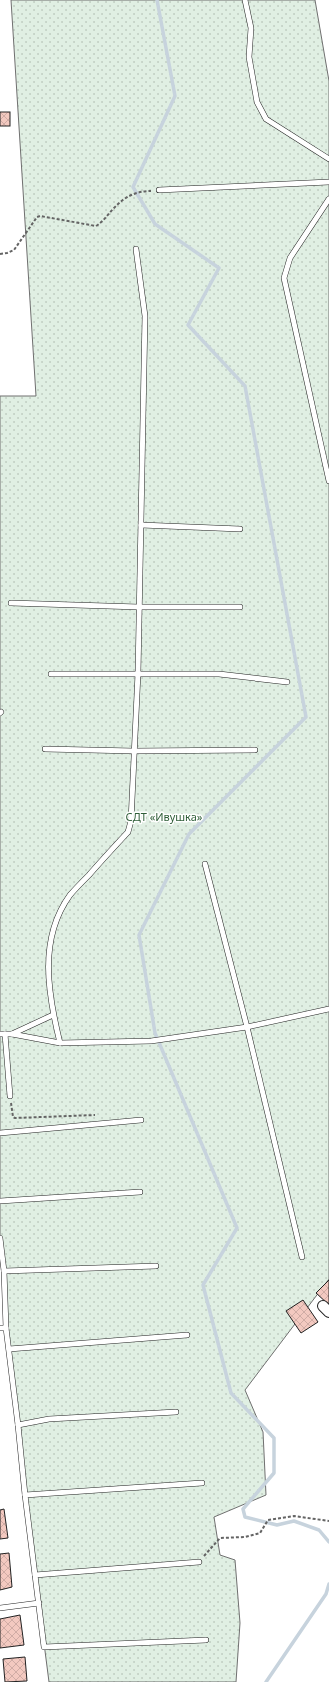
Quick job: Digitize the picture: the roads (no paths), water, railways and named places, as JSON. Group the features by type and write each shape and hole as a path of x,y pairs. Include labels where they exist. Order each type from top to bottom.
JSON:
{"lane":[{"path":"245,0 251,28 249,57 257,102 266,119 329,159"},
{"path":"159,190 329,182"},
{"path":"329,199 290,258 284,278 329,481"},
{"path":"60,1043 53,1015 48,970 48,955 52,935 59,914 70,895 128,832 131,821 138,673 145,316 136,250"},
{"path":"141,525 240,529"},
{"path":"11,603 139,607 240,607"},
{"path":"51,674 219,674 286,682"},
{"path":"45,749 134,751 255,750"},
{"path":"205,864 247,1028 302,1257"},
{"path":"10,1096 2,1034 12,1034 60,1043 151,1041 247,1028 329,1009"},
{"path":"12,1034 53,1015"},
{"path":"0,1133 141,1120"},
{"path":"0,1201 140,1192"},
{"path":"0,1238 4,1271 6,1328 44,1647 206,1640"},
{"path":"4,1271 156,1266"},
{"path":"0,1328 6,1328"},
{"path":"9,1349 187,1335"},
{"path":"18,1425 49,1419 176,1412"},
{"path":"25,1495 202,1483"},
{"path":"35,1575 199,1562"},
{"path":"0,1608 39,1602"}],"waterway":[{"path":"157,0 175,96 133,187 155,224 219,268 188,325 245,386 306,717 189,834 139,935 155,1033 237,1228 203,1285 231,1393 274,1438 274,1473 243,1509 245,1517 277,1525 294,1521 319,1530 329,1542"},
{"path":"266,1682 326,1594 329,1584"}],"park label":[{"name":"СДТ «Ивушка»","path":"164,817"}]}
